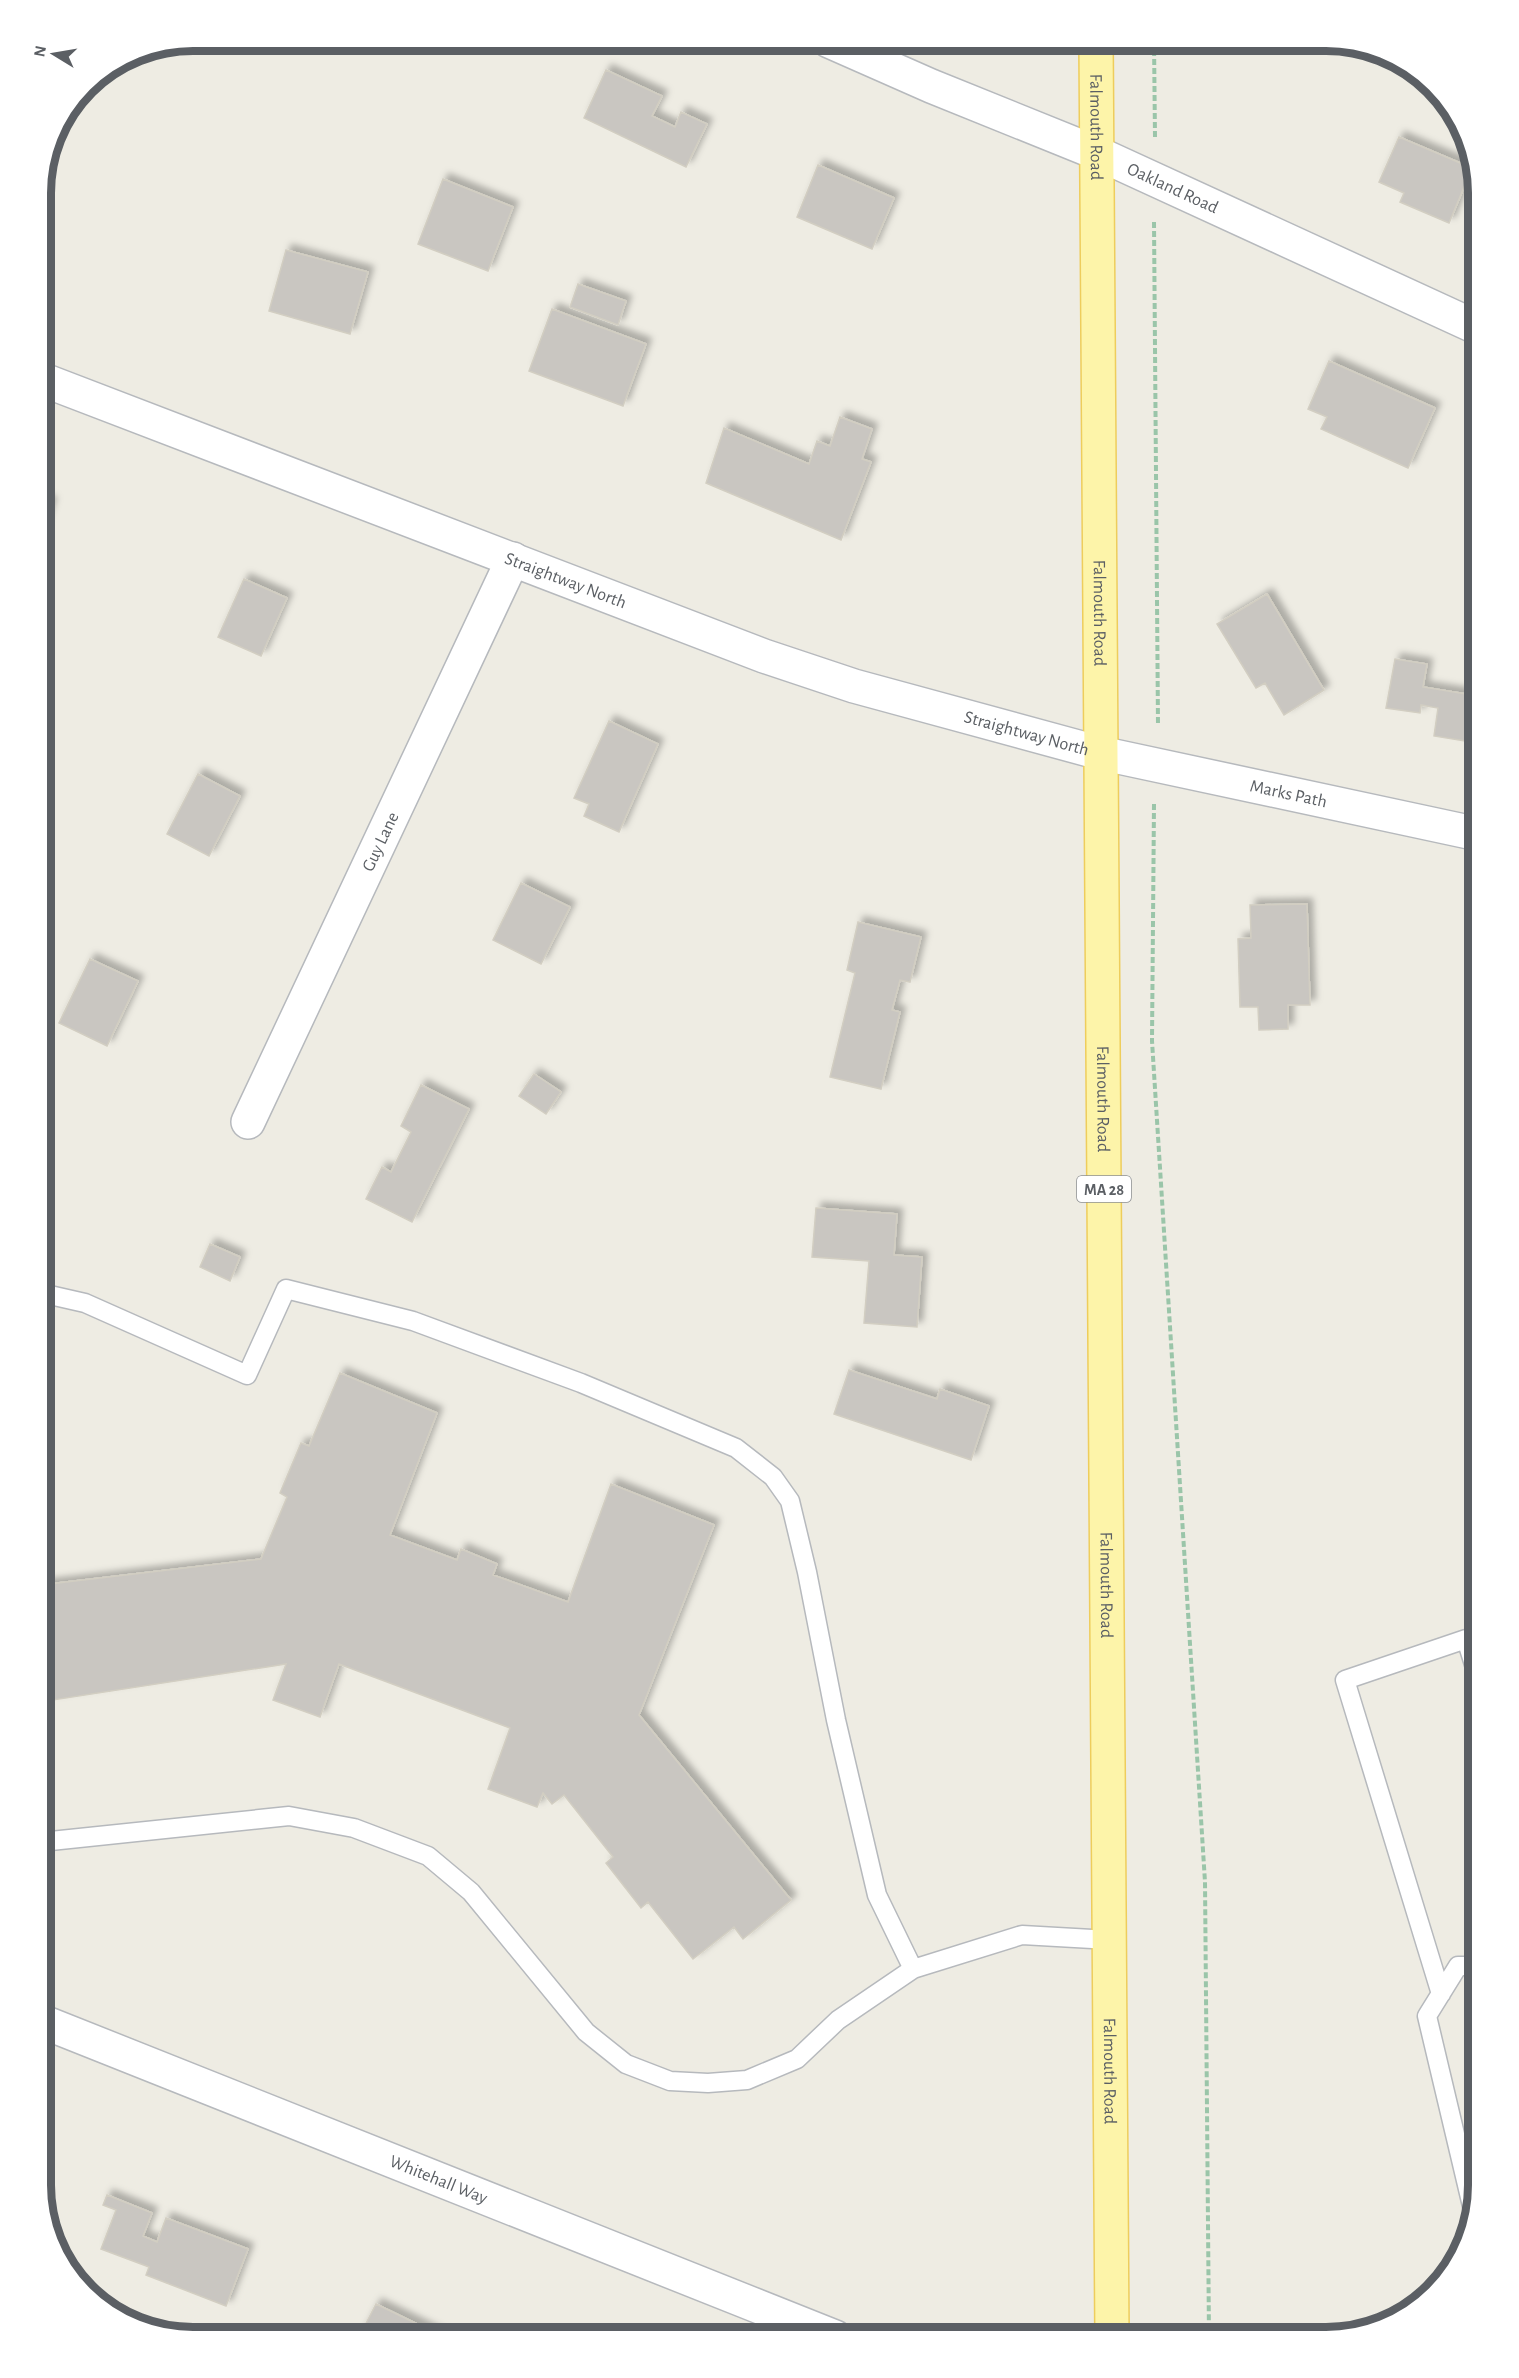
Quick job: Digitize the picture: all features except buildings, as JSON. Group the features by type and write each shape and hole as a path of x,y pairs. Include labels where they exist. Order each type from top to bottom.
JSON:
{"main road":[{"name":"Falmouth Road","path":"1096,51 1112,2327"}],"street":[{"name":"Oakland Road","path":"852,51 931,86 1097,153 1468,323"},
{"name":"Straightway North","path":"51,383 764,656 854,686 1100,753"},
{"name":"Guy Lane","path":"248,1122 513,559"},
{"name":"Marks Path","path":"1100,753 1468,832"},
{"name":"Whitehall Way","path":"51,2025 810,2327"}],"lane":[{"path":"51,1295 85,1303 247,1375 286,1289 412,1322 581,1383 736,1448 773,1477 790,1501 807,1572 836,1720 877,1895 914,1969"},
{"path":"1441,1994 1345,1680 1466,1639 1468,1645"},
{"path":"51,1841 289,1816 354,1828 428,1856 471,1892 586,2032 626,2064 670,2081 708,2083 747,2080 797,2059 838,2020 914,1969 1022,1935 1110,1940"},
{"path":"1468,1966 1458,1966 1427,2016 1468,2189"}],"path":[{"path":"1154,51 1157,766 1153,822 1152,1041 1205,1882 1209,2327"}]}
